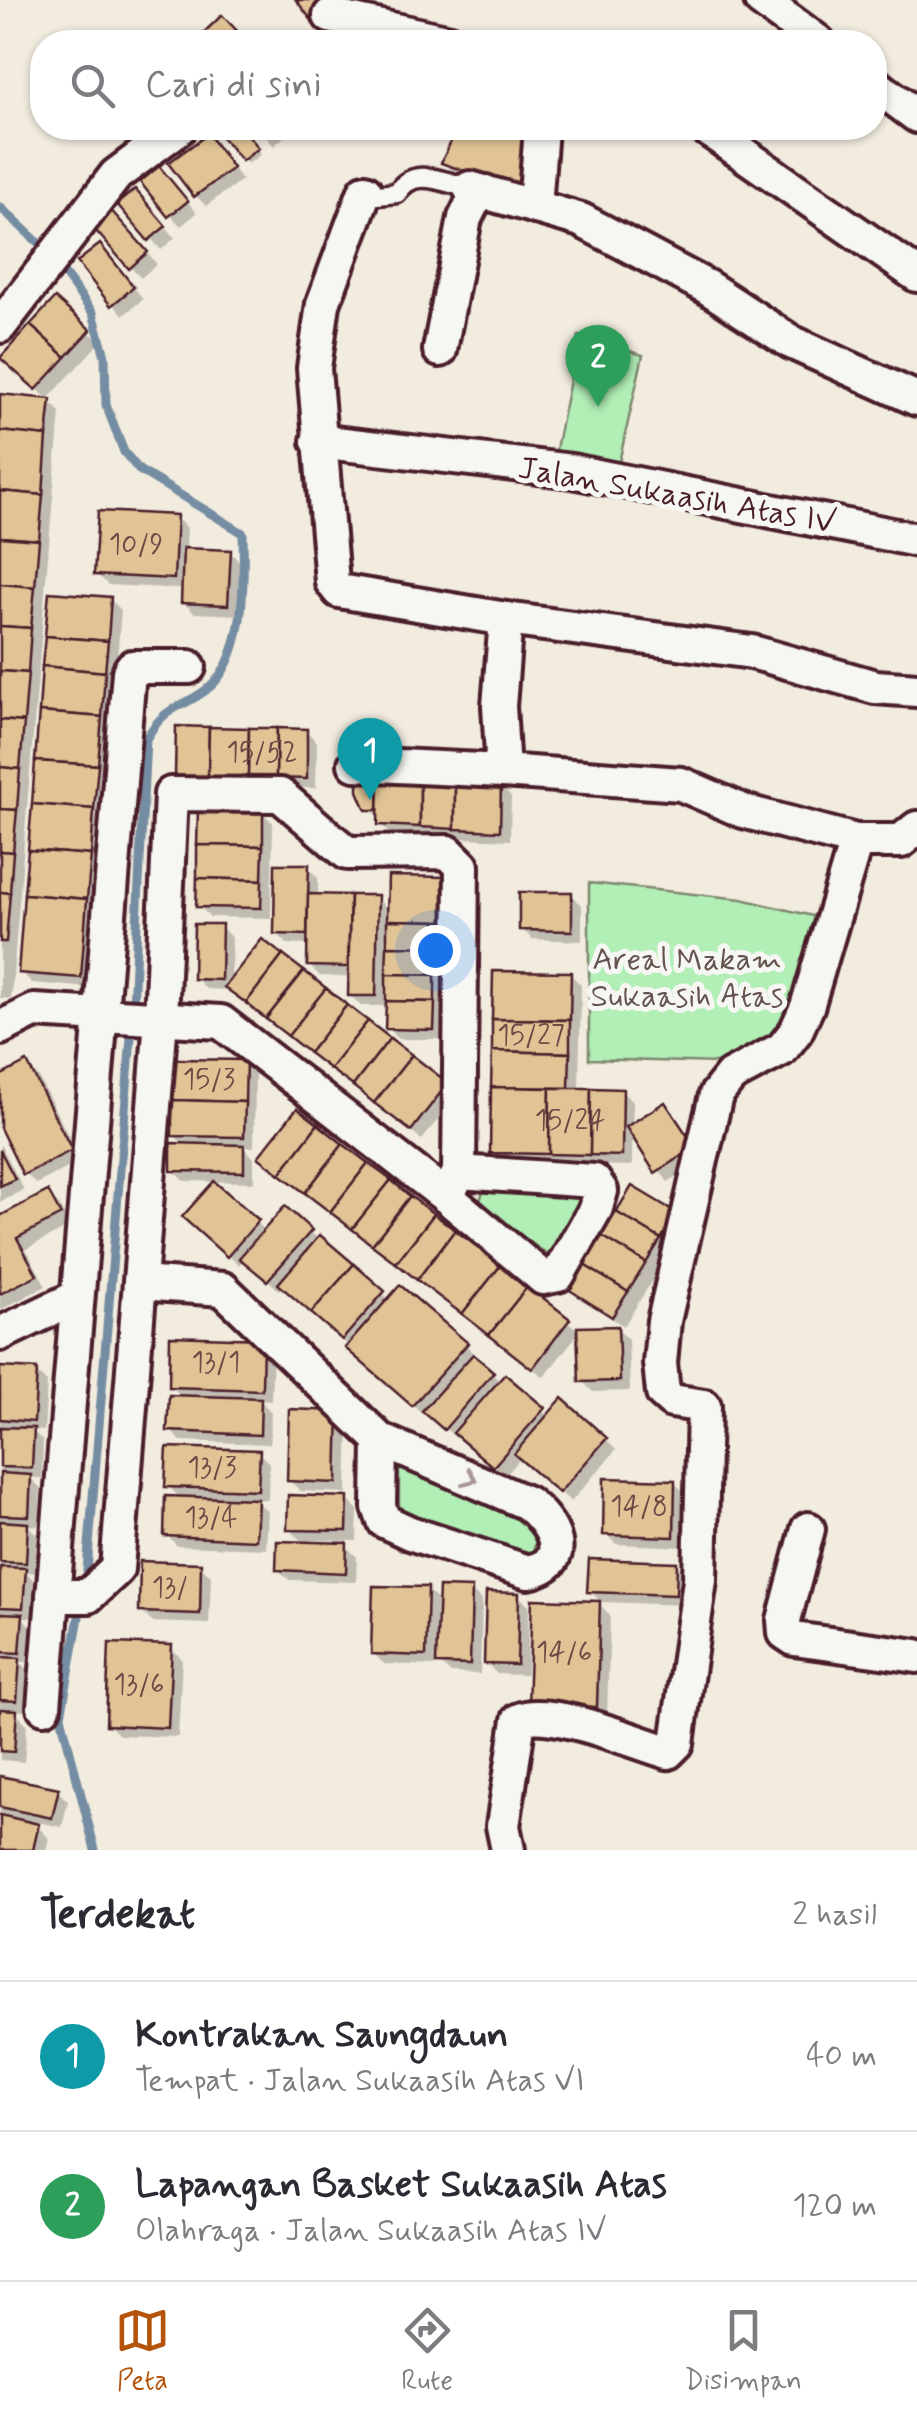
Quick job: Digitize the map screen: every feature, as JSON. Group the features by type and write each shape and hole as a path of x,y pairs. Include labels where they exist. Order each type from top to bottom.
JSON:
{"street":[{"path":"761,0 802,30"},
{"path":"330,16 395,30"},
{"path":"887,94 917,116"},
{"path":"0,326 116,175 163,140"},
{"path":"535,207 540,140"},
{"path":"723,140 917,275"},
{"path":"440,350 465,218 478,190 580,220 707,287 791,342 917,400"},
{"path":"372,193 323,304 314,368 332,582 339,591 506,620 752,652 874,686 917,690"},
{"name":"Jalan Sukaasih Atas IV","path":"318,441 572,472 917,540"},
{"path":"503,770 499,706 506,620"},
{"path":"44,1707 129,672 132,668 189,668"},
{"path":"355,764 503,770 681,784 742,810 856,841 901,841 917,828"},
{"path":"0,1028 34,1011 162,1019 221,1022 453,1185 462,866 448,852 347,853 280,796 171,794 162,1019 117,1568 88,1596 53,1596"},
{"path":"508,1850 503,1826 519,1720 531,1716 554,1718 668,1752 677,1742 700,1580 704,1406 672,1401 663,1392 660,1363 670,1290 716,1095 731,1076 782,1049 796,1032 807,1007 856,841"},
{"path":"140,1283 224,1289 380,1440 527,1504 543,1516 556,1542 553,1558 542,1569 528,1572 384,1521 379,1508 380,1440"},
{"path":"0,1334 77,1297"},
{"path":"808,1528 784,1620 785,1633 794,1639 917,1656"}],"lane":[{"path":"372,193 397,193 409,179 421,176 478,190"}],"green space":[{"path":"579,336 643,355 617,471 554,459"},
{"name":"Areal Makam Sukaasih Atas","path":"589,883 742,899 825,919 798,1006 771,1046 719,1063 589,1059"},
{"path":"484,1189 580,1189 581,1214 550,1257 479,1203"},
{"path":"399,1468 530,1522 537,1534 533,1553 519,1558 407,1516 399,1506"}],"building":[{"path":"296,0 330,0 333,4 313,22"},
{"path":"222,15 236,30 206,30"},
{"path":"200,140 212,140 233,168 194,197 168,163"},
{"path":"224,140 252,140 259,148 242,161"},
{"path":"452,140 533,140 521,190 441,163"},
{"path":"159,166 188,201 168,217 140,182"},
{"path":"135,189 166,226 148,241 117,204"},
{"path":"109,208 148,252 129,269 90,224"},
{"path":"100,244 134,287 111,306 77,262"},
{"path":"55,298 91,330 66,357 30,325"},
{"path":"30,325 66,357 36,390 0,358"},
{"path":"0,394 51,399 47,436 0,431"},
{"path":"0,431 47,436 43,495 0,491"},
{"path":"0,491 43,495 39,540 0,537"},
{"path":"98,511 177,515 174,579 94,575"},
{"path":"0,537 39,540 35,587 0,584"},
{"path":"183,548 231,550 228,605 181,603"},
{"path":"0,584 35,587 31,628 0,626"},
{"path":"49,592 111,597 108,641 45,636"},
{"path":"0,626 31,628 28,673 0,671"},
{"path":"45,636 108,641 105,672 42,666"},
{"path":"42,666 105,672 102,717 39,712"},
{"path":"0,671 28,673 24,722 0,720"},
{"path":"39,712 102,717 98,765 35,761"},
{"path":"0,720 24,722 20,769 0,767"},
{"path":"176,726 209,727 208,777 175,776"},
{"path":"209,727 249,728 248,778 208,777"},
{"path":"249,728 277,728 276,778 248,778"},
{"path":"277,728 307,729 307,779 276,778"},
{"path":"35,761 98,765 94,809 32,804"},
{"path":"0,767 20,769 17,810 0,809"},
{"path":"358,774 379,775 378,810 366,810 358,791"},
{"path":"379,775 420,776 420,827 378,825"},
{"path":"420,776 455,777 455,829 420,827"},
{"path":"455,777 501,784 500,831 455,829"},
{"path":"32,804 94,809 91,855 28,850"},
{"path":"198,808 263,809 263,846 197,845"},
{"path":"0,809 17,810 13,852 0,851"},
{"path":"197,845 263,846 262,880 197,878"},
{"path":"28,850 91,855 87,899 24,894"},
{"path":"0,851 13,852 10,893 0,892"},
{"path":"275,864 309,864 307,935 274,934"},
{"path":"388,876 449,877 449,921 387,920"},
{"path":"197,878 262,880 261,908 196,907"},
{"path":"0,892 10,893 6,942 0,942"},
{"path":"519,892 572,892 572,931 519,930"},
{"path":"24,894 87,899 81,978 18,973"},
{"path":"308,894 350,895 348,967 307,966"},
{"path":"350,895 378,895 376,996 348,996"},
{"path":"387,920 436,921 436,947 387,946"},
{"path":"194,924 222,924 221,980 193,979"},
{"path":"262,939 283,955 246,1003 224,987"},
{"path":"387,946 436,947 435,975 386,974"},
{"path":"283,955 304,971 266,1019 246,1003"},
{"path":"304,971 326,988 288,1036 266,1019"},
{"path":"493,971 571,972 570,1020 492,1019"},
{"path":"386,974 435,975 435,1002 386,1001"},
{"path":"326,988 347,1005 309,1053 288,1036"},
{"path":"386,1001 435,1002 434,1030 385,1029"},
{"path":"347,1005 368,1021 330,1069 309,1053"},
{"path":"492,1019 570,1020 570,1053 492,1051"},
{"path":"368,1021 390,1038 353,1086 330,1069"},
{"path":"390,1038 412,1055 374,1103 353,1086"},
{"path":"492,1051 570,1053 569,1088 491,1087"},
{"path":"412,1055 448,1083 411,1131 374,1103"},
{"path":"173,1059 246,1060 245,1102 172,1100"},
{"path":"27,1062 72,1150 23,1175 0,1128 0,1076"},
{"path":"491,1087 550,1088 549,1154 490,1153"},
{"path":"550,1088 591,1088 590,1155 549,1154"},
{"path":"591,1088 623,1089 622,1156 590,1155"},
{"path":"172,1100 245,1102 244,1137 172,1136"},
{"path":"665,1102 695,1147 655,1173 626,1127"},
{"path":"297,1108 318,1124 280,1174 258,1157"},
{"path":"318,1124 343,1144 305,1193 280,1174"},
{"path":"171,1143 244,1145 244,1172 171,1171"},
{"path":"343,1144 368,1163 330,1212 305,1193"},
{"path":"0,1150 15,1179 0,1186"},
{"path":"368,1163 391,1180 352,1229 330,1212"},
{"path":"391,1180 410,1196 372,1245 352,1229"},
{"path":"214,1181 259,1220 227,1257 182,1217"},
{"path":"632,1186 677,1213 661,1239 616,1212"},
{"path":"48,1191 61,1215 17,1238 37,1275 0,1294 0,1216"},
{"path":"410,1196 434,1214 396,1263 372,1245"},
{"path":"285,1206 312,1230 267,1281 239,1258"},
{"path":"616,1212 661,1239 646,1263 602,1236"},
{"path":"434,1214 455,1230 417,1280 396,1263"},
{"path":"455,1230 501,1265 462,1314 417,1280"},
{"path":"320,1235 354,1264 311,1313 278,1284"},
{"path":"602,1236 646,1263 628,1292 584,1265"},
{"path":"354,1264 385,1291 342,1340 311,1313"},
{"path":"501,1265 528,1286 489,1335 462,1314"},
{"path":"584,1265 628,1292 612,1317 568,1289"},
{"path":"400,1285 468,1343 412,1406 345,1348"},
{"path":"528,1286 570,1319 532,1369 489,1335"},
{"path":"618,1326 620,1381 579,1382 577,1327"},
{"path":"170,1336 263,1339 262,1390 169,1387"},
{"path":"473,1354 494,1372 444,1430 422,1411"},
{"path":"0,1367 37,1369 34,1422 0,1419"},
{"path":"505,1374 545,1408 493,1467 453,1433"},
{"path":"169,1395 261,1398 260,1435 167,1431"},
{"path":"562,1398 607,1438 559,1493 514,1454"},
{"path":"289,1409 339,1411 337,1483 287,1481"},
{"path":"0,1427 34,1428 32,1468 0,1467"},
{"path":"167,1447 260,1450 258,1490 165,1487"},
{"path":"0,1473 31,1475 29,1516 0,1515"},
{"path":"604,1478 675,1480 674,1537 603,1535"},
{"path":"288,1495 348,1497 347,1531 287,1530"},
{"path":"165,1496 258,1499 256,1540 164,1536"},
{"path":"0,1521 28,1523 26,1563 0,1562"},
{"path":"277,1541 347,1543 346,1573 276,1570"},
{"path":"589,1559 677,1562 676,1595 587,1592"},
{"path":"140,1561 201,1563 200,1614 139,1612"},
{"path":"0,1567 26,1568 23,1608 0,1607"},
{"path":"373,1586 428,1587 426,1656 371,1654"},
{"path":"439,1587 472,1588 470,1665 436,1664"},
{"path":"486,1592 519,1593 517,1665 484,1664"},
{"path":"532,1599 600,1601 597,1707 528,1705"},
{"path":"0,1613 23,1614 20,1653 0,1652"},
{"path":"109,1643 172,1645 168,1728 106,1725"},
{"path":"0,1657 20,1658 17,1701 0,1700"},
{"path":"0,1709 17,1710 14,1752 0,1751"},
{"path":"0,1776 59,1788 52,1818 0,1807"},
{"path":"0,1815 39,1824 33,1850 0,1850"}],"waterway":[{"path":"0,207 43,247"},
{"path":"65,275 93,313 105,356 106,405 124,452 139,470 243,533 240,617 229,659 206,690 166,714 146,739 133,1007"},
{"path":"87,1570 131,1037"},
{"path":"79,1617 61,1716 95,1850"}],"place":[{"name":"Lapangan Basket Sukaasih Atas","path":"598,407"},
{"name":"Kontrakan Saungdaun","path":"370,800"}]}
